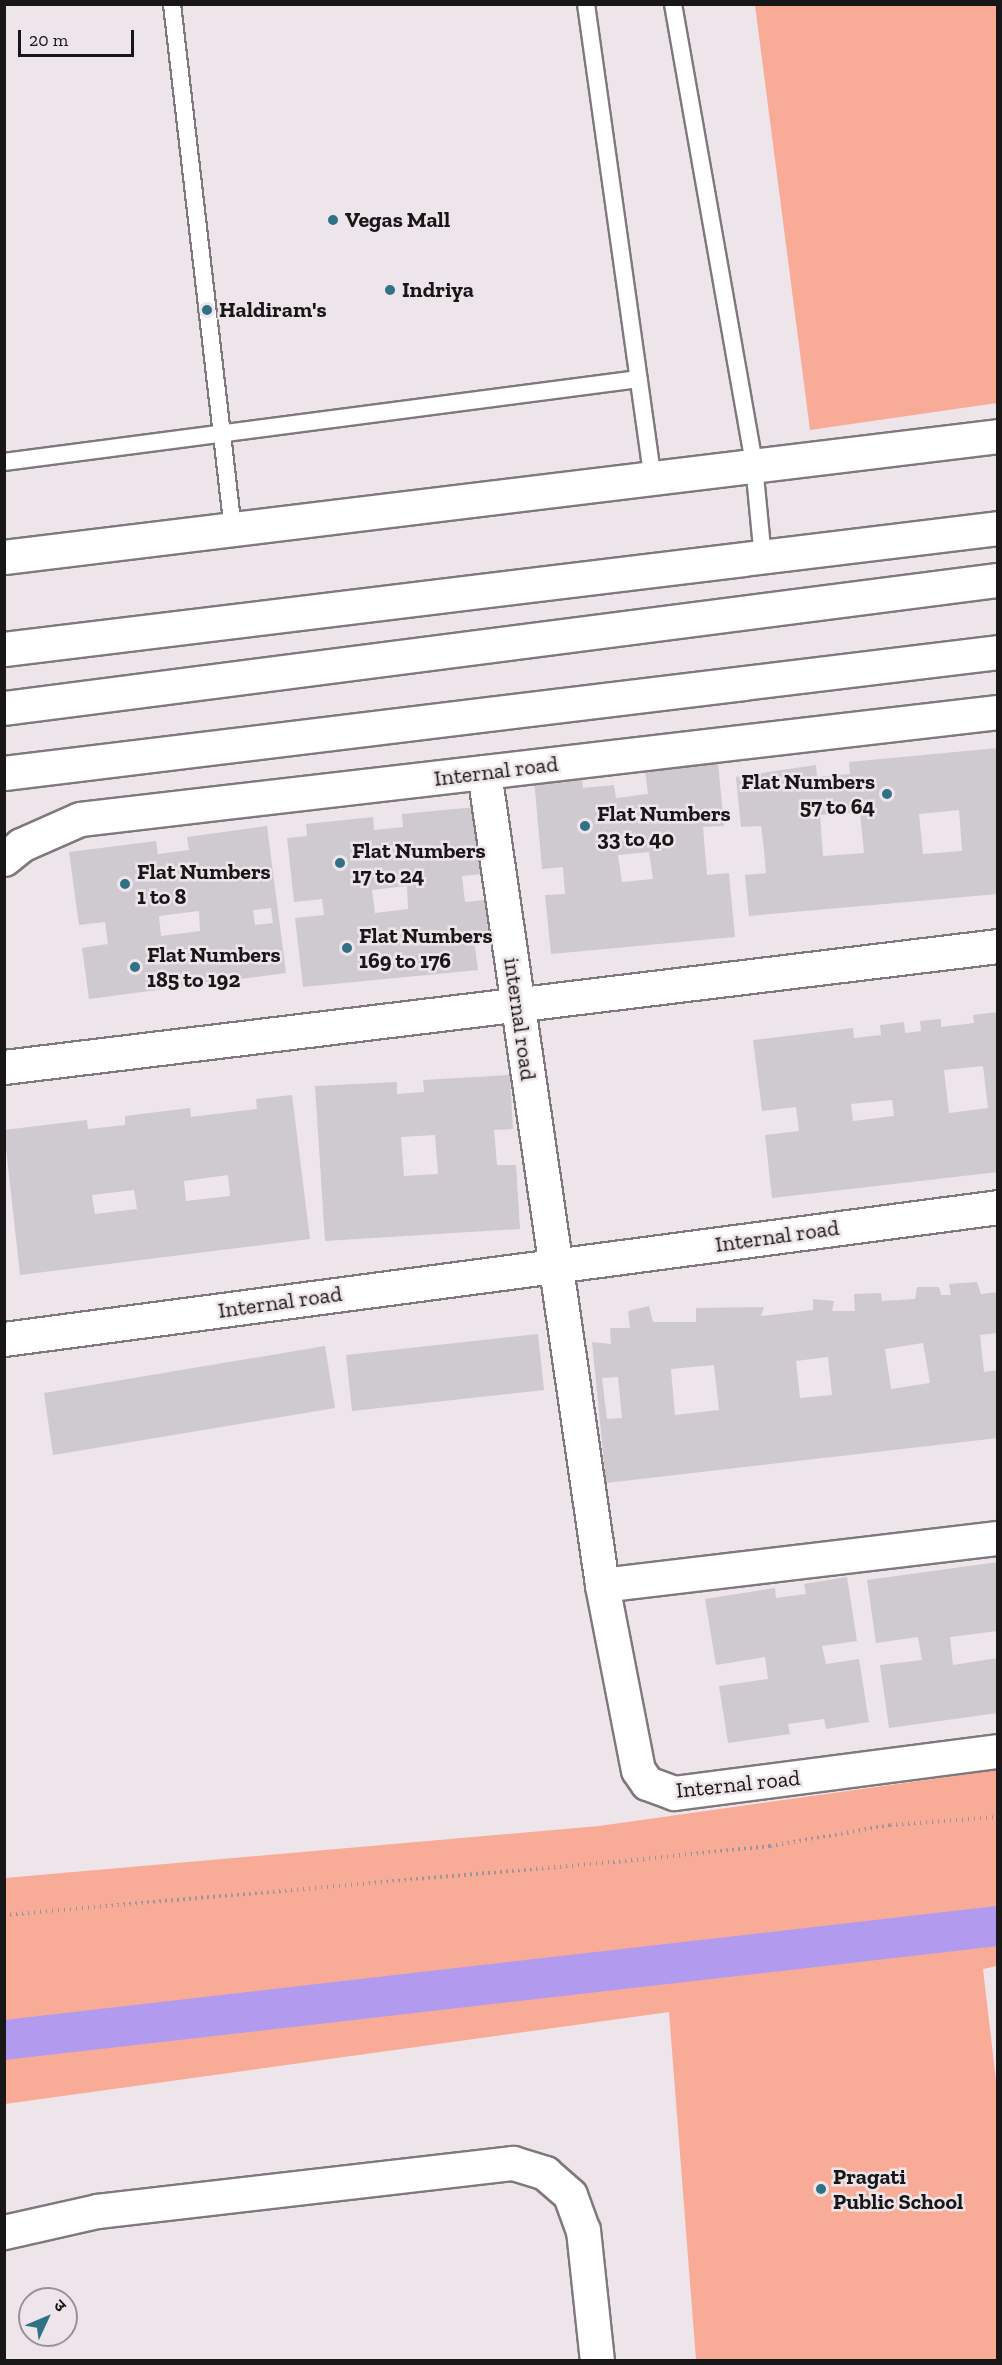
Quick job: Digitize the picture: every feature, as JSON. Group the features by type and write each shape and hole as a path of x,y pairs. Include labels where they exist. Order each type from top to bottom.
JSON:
{"street":[{"path":"4,557 998,436"},
{"path":"4,649 998,528"},
{"path":"4,708 998,580"},
{"path":"4,774 998,652"},
{"name":"Internal road","path":"4,859 21,844 80,819 998,712"},
{"name":"internal road","path":"484,772 556,1265"},
{"path":"4,1066 998,946"},
{"name":"Internal road","path":"4,1339 998,1207"},
{"name":"Internal road","path":"556,1265 602,1585 631,1754 647,1783 662,1791 998,1751"},
{"path":"602,1585 998,1538"},
{"path":"4,2232 97,2211 513,2163 545,2173 570,2195 583,2230 597,2361"}],"lane":[{"path":"172,4 233,530"},
{"path":"585,4 653,478"},
{"path":"673,4 754,465 763,558"},
{"path":"4,462 639,380"}],"path":[{"path":"4,1915 614,1862 770,1846 890,1825 998,1817"}],"shaded area":[{"path":"755,5 997,5 997,403 810,430"},
{"path":"997,1770 997,1966 983,1969 998,2098 997,2360 696,2360 669,2012 5,2104 5,1878 599,1826"}],"building":[{"path":"998,748 998,894 749,916 745,875 766,873 764,850 761,826 741,827 736,777 816,765 817,777 850,774 849,762","holes":["959,810 962,851 923,854 919,814","860,812 864,853 823,856 820,815"]},
{"path":"718,762 724,826 703,827 707,875 729,873 735,937 551,954 545,895 565,894 563,867 542,869 534,779 582,774 583,788 614,785 616,798 648,794 645,769","holes":["649,852 653,879 622,882 618,855"]},
{"path":"476,807 483,874 462,876 465,902 485,900 489,938 474,940 478,970 303,987 295,918 324,915 322,899 294,902 287,838 307,836 306,824 373,817 374,830 403,827 402,814","holes":["407,886 408,909 375,913 372,890"]},
{"path":"267,826 286,973 89,999 82,948 108,944 105,922 79,925 69,852 156,841 158,854 189,850 187,837","holes":["271,908 273,923 255,925 253,910","199,911 200,931 161,936 159,916"]},
{"path":"998,1012 998,1172 772,1198 765,1135 799,1131 796,1107 762,1111 753,1040 853,1028 854,1038 881,1035 880,1025 904,1022 905,1033 921,1031 920,1021 941,1019 941,1027 974,1023 973,1015","holes":["983,1066 988,1108 949,1113 944,1070","892,1100 894,1116 853,1121 851,1104"]},
{"path":"510,1075 513,1129 494,1130 497,1165 516,1165 520,1229 325,1241 315,1086 397,1082 397,1094 424,1092 423,1080","holes":["435,1135 438,1174 404,1176 401,1137"]},
{"path":"292,1095 310,1239 20,1275 4,1130 87,1120 88,1129 125,1125 125,1116 190,1108 191,1117 257,1109 256,1099","holes":["228,1175 230,1196 186,1201 184,1181","134,1190 137,1209 95,1214 92,1195"]},
{"path":"977,1282 981,1294 998,1292 998,1333 980,1335 984,1372 998,1370 998,1438 606,1483 592,1342 611,1344 610,1328 630,1328 628,1311 649,1306 653,1322 696,1322 696,1308 764,1307 761,1316 813,1310 813,1299 834,1301 832,1311 855,1311 854,1294 881,1293 882,1301 915,1299 917,1287 939,1287 941,1295 951,1295 949,1284","holes":["923,1343 930,1383 891,1389 885,1349","828,1357 832,1395 800,1398 796,1361","714,1365 719,1410 675,1415 671,1369","618,1377 622,1418 607,1419 602,1378"]},
{"path":"538,1334 544,1390 352,1411 346,1355"},
{"path":"325,1346 335,1408 53,1455 44,1393"},
{"path":"998,1562 998,1631 950,1637 953,1665 998,1658 998,1713 889,1728 880,1665 922,1660 918,1637 876,1643 867,1580"},
{"path":"847,1577 857,1641 822,1646 826,1664 859,1659 869,1722 826,1729 824,1719 788,1724 790,1734 728,1743 719,1686 768,1679 765,1657 716,1665 705,1599 775,1588 776,1598 806,1594 804,1584"}],"waterway":[{"path":"4,2040 998,1926"}],"place":[{"name":"Vegas Mall","path":"333,220"},
{"name":"Indriya","path":"390,290"},
{"name":"Haldiram's","path":"207,310"},
{"name":"Flat Numbers 57 to 64","path":"887,794"},
{"name":"Flat Numbers 33 to 40","path":"585,826"},
{"name":"Flat Numbers 17 to 24","path":"340,863"},
{"name":"Flat Numbers 1 to 8","path":"125,884"},
{"name":"Flat Numbers 169 to 176","path":"347,948"},
{"name":"Flat Numbers 185 to 192","path":"135,967"},
{"name":"Pragati Public School","path":"821,2189"}]}
